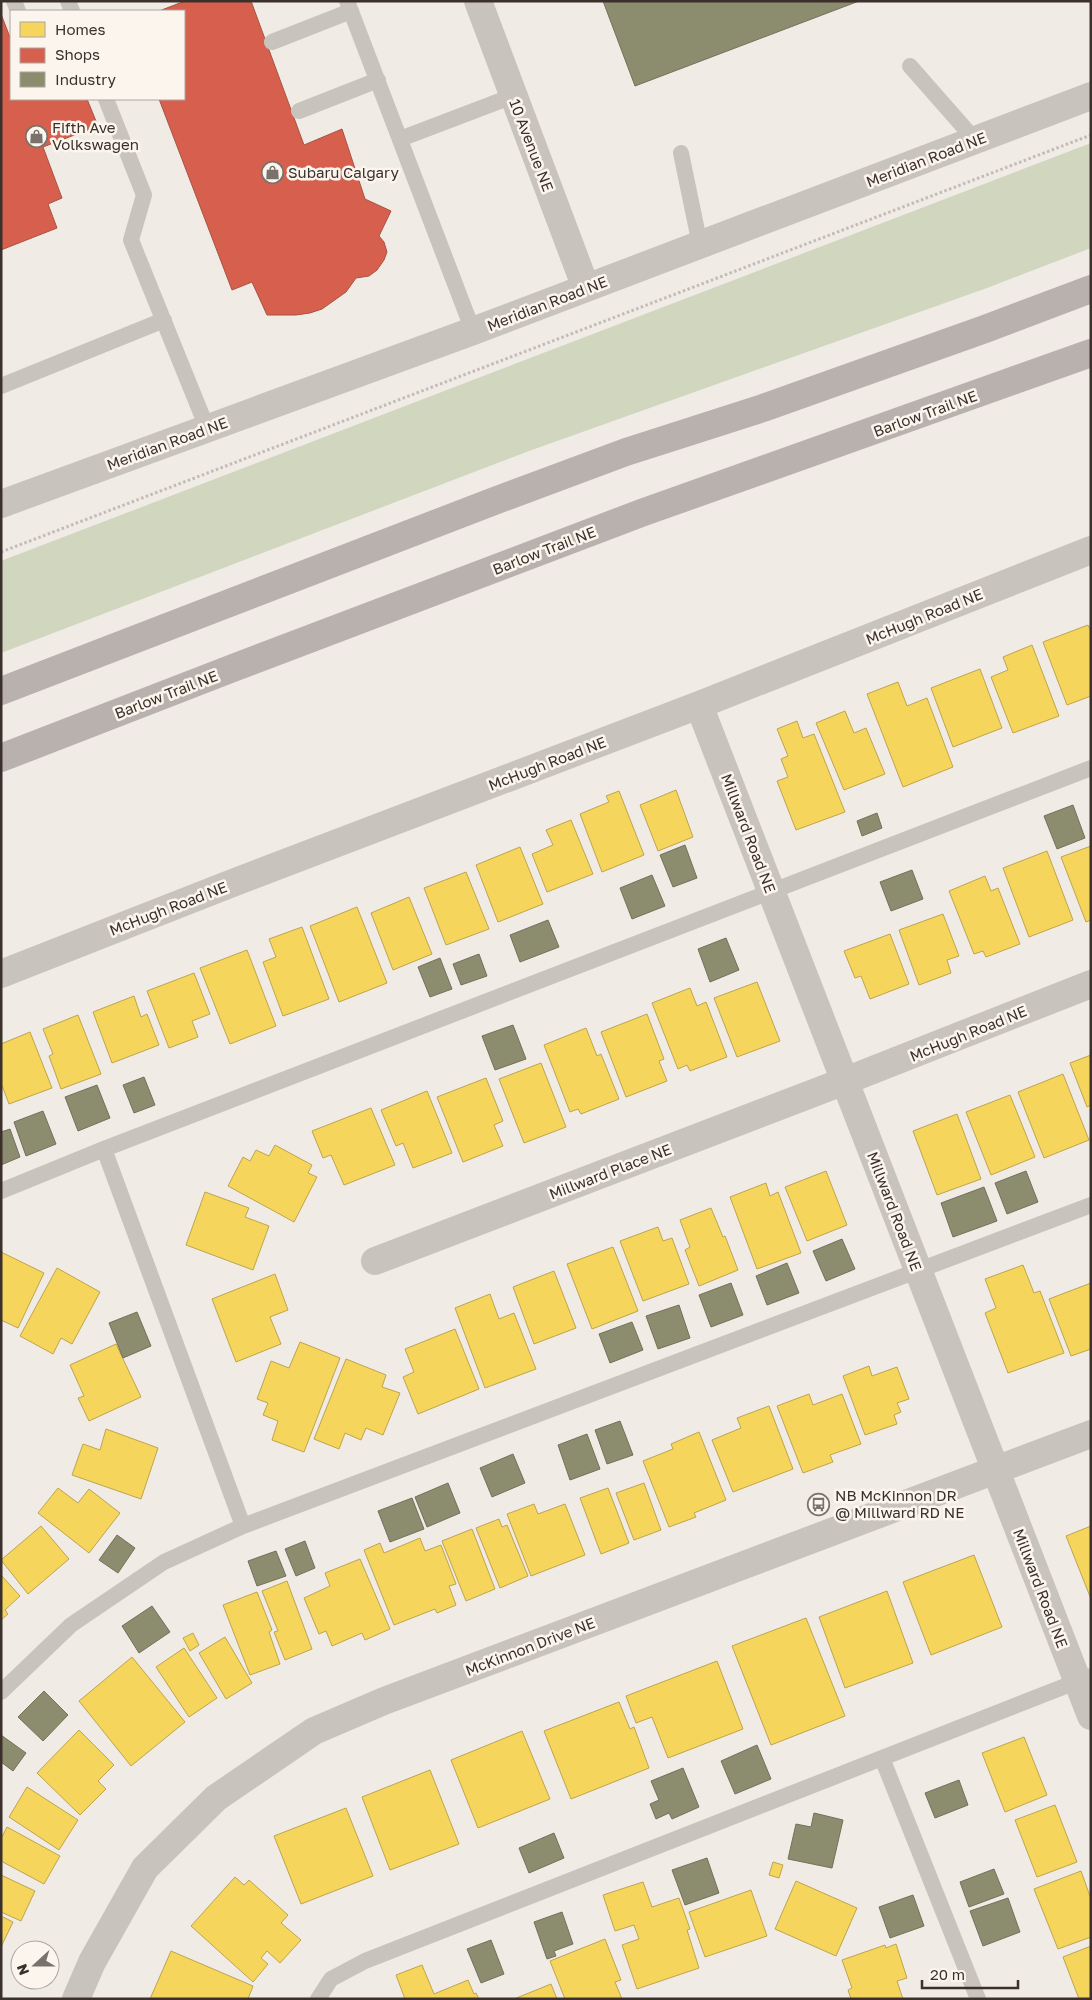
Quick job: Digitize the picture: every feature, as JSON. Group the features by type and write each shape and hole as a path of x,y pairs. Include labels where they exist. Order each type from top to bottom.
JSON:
{"main road":[{"path":"1,691 598,462 762,408 985,329 1091,289"},
{"name":"Barlow Trail NE","path":"1,758 644,512 1091,353"}],"street":[{"name":"10 Avenue NE","path":"478,1 586,288"},
{"name":"Meridian Road NE","path":"1,504 473,331 1091,96"},
{"name":"McHugh Road NE","path":"1,974 230,884 699,705 1091,550"},
{"name":"Millward Road NE","path":"699,705 996,1471 1084,1678 1091,1716"},
{"name":"McHugh Road NE","path":"845,1081 1091,984"},
{"name":"Millward Place NE","path":"375,1262 845,1081"},
{"name":"McKinnon Drive NE","path":"76,1999 92,1962 145,1868 216,1798 314,1731 384,1701 1091,1434"}],"lane":[{"path":"272,42 349,6 473,331"},
{"path":"910,66 975,140"},
{"path":"299,111 378,80"},
{"path":"400,139 513,96"},
{"path":"106,100 144,195 131,240 207,428"},
{"path":"681,153 700,245"},
{"path":"1,386 164,320"},
{"path":"1,1191 104,1149 1091,768"},
{"path":"104,1149 243,1526"},
{"path":"1,1692 71,1625 164,1562 243,1526 1091,1205"},
{"path":"318,1999 330,1979 365,1961 1084,1678"},
{"path":"882,1758 978,1999"}],"path":[{"path":"1,552 1091,135"}],"green space":[{"path":"1091,143 1091,248 987,288 529,451 1,653 1,561"}],"building: Homes":[{"path":"1088,625 1091,631 1091,696 1067,705 1043,642"},
{"path":"1032,645 1059,716 1013,733 991,677 1008,670 1003,657"},
{"path":"980,669 1002,728 953,747 931,688"},
{"path":"898,682 907,706 927,698 953,767 903,787 867,694"},
{"path":"845,711 854,733 866,728 885,774 844,790 816,723"},
{"path":"797,721 803,738 814,734 845,812 796,830 777,781 788,777 781,759 788,756 777,729"},
{"path":"676,790 693,837 658,851 640,805"},
{"path":"619,791 644,855 602,872 580,814 609,802 606,796"},
{"path":"571,820 593,874 547,892 532,854 553,845 546,830"},
{"path":"1091,846 1091,920 1086,922 1061,857"},
{"path":"520,847 543,904 498,922 476,865"},
{"path":"1047,851 1073,920 1029,937 1003,868"},
{"path":"466,872 489,929 446,945 424,888"},
{"path":"985,876 991,891 998,888 1020,944 986,957 983,951 974,954 949,891"},
{"path":"409,897 432,954 393,970 371,913"},
{"path":"357,907 387,983 339,1002 310,926"},
{"path":"943,914 959,956 947,960 951,973 919,985 899,930"},
{"path":"302,927 329,999 283,1016 263,962 276,957 269,939"},
{"path":"890,934 909,984 870,999 861,976 855,978 844,951"},
{"path":"247,950 276,1026 230,1044 200,968"},
{"path":"194,973 210,1014 192,1021 198,1037 169,1048 147,991"},
{"path":"757,982 780,1041 737,1057 714,998"},
{"path":"690,988 697,1006 706,1002 727,1057 690,1071 687,1065 678,1069 652,1003"},
{"path":"134,996 141,1017 147,1014 159,1045 112,1063 93,1012"},
{"path":"647,1014 664,1059 659,1061 667,1081 626,1097 601,1032"},
{"path":"78,1015 101,1074 61,1089 49,1056 53,1054 43,1029"},
{"path":"586,1028 597,1056 601,1054 619,1099 581,1114 578,1109 570,1112 544,1045"},
{"path":"30,1032 52,1088 9,1104 1,1083 1,1044"},
{"path":"1091,1055 1091,1105 1087,1107 1070,1063"},
{"path":"541,1063 566,1127 524,1143 499,1079"},
{"path":"1063,1074 1089,1140 1044,1158 1018,1092"},
{"path":"486,1078 503,1121 494,1125 503,1146 463,1162 437,1097"},
{"path":"427,1091 452,1153 413,1168 403,1143 396,1146 381,1110"},
{"path":"1010,1095 1035,1157 991,1175 966,1112"},
{"path":"371,1108 395,1165 344,1185 331,1155 323,1158 312,1131"},
{"path":"957,1114 981,1179 937,1195 913,1131"},
{"path":"275,1145 312,1165 308,1173 317,1177 294,1222 228,1186 243,1157 250,1161 256,1150 269,1156"},
{"path":"826,1171 847,1225 807,1241 785,1187"},
{"path":"766,1183 770,1196 778,1192 801,1253 757,1269 730,1197"},
{"path":"205,1192 249,1208 245,1217 269,1226 253,1270 186,1245"},
{"path":"711,1208 723,1237 725,1236 738,1270 699,1286 685,1250 690,1247 680,1220"},
{"path":"658,1227 663,1241 672,1238 689,1284 643,1301 620,1241"},
{"path":"613,1247 638,1311 592,1329 567,1264"},
{"path":"1,1252 44,1273 18,1328 1,1320"},
{"path":"1023,1265 1034,1293 1040,1291 1064,1353 1008,1373 985,1313 996,1308 985,1279"},
{"path":"57,1268 100,1292 72,1344 61,1338 53,1354 20,1336"},
{"path":"554,1271 576,1328 534,1344 513,1287"},
{"path":"275,1274 288,1310 270,1317 281,1344 236,1362 212,1299"},
{"path":"1091,1283 1091,1349 1071,1356 1049,1299"},
{"path":"490,1294 499,1319 514,1313 536,1369 485,1388 455,1308"},
{"path":"455,1329 479,1389 418,1414 403,1377 414,1372 405,1349"},
{"path":"300,1342 340,1358 304,1452 272,1440 278,1421 263,1415 268,1403 257,1399 271,1361 289,1368"},
{"path":"116,1344 141,1397 89,1421 78,1398 84,1396 70,1365"},
{"path":"346,1359 386,1375 382,1387 400,1393 383,1435 366,1428 361,1440 345,1433 339,1449 314,1439"},
{"path":"869,1366 872,1376 897,1367 909,1399 897,1403 901,1412 894,1415 897,1424 865,1435 843,1376"},
{"path":"809,1394 813,1405 842,1394 861,1444 830,1455 833,1462 803,1473 777,1406"},
{"path":"769,1406 793,1469 733,1492 712,1440 741,1428 737,1418"},
{"path":"106,1429 158,1448 141,1499 72,1475 83,1444 100,1450"},
{"path":"699,1432 726,1500 694,1513 696,1517 669,1527 643,1461 673,1449 671,1444"},
{"path":"644,1483 661,1530 634,1540 616,1493"},
{"path":"58,1488 78,1503 89,1489 120,1513 89,1553 38,1513"},
{"path":"608,1488 629,1543 601,1554 580,1498"},
{"path":"534,1504 538,1514 565,1504 585,1555 531,1576 507,1514"},
{"path":"499,1519 502,1527 507,1525 528,1576 500,1588 476,1528"},
{"path":"41,1526 69,1559 28,1594 1,1560"},
{"path":"1091,1526 1091,1599 1066,1536"},
{"path":"472,1529 495,1589 466,1601 442,1541"},
{"path":"420,1538 425,1551 441,1545 456,1584 449,1586 456,1605 437,1613 435,1609 394,1625 364,1550 380,1543 384,1553"},
{"path":"974,1555 1002,1627 931,1655 903,1582"},
{"path":"360,1559 390,1629 365,1640 362,1633 332,1646 326,1631 319,1634 304,1598 330,1586 325,1573"},
{"path":"1,1575 20,1596 5,1610 8,1614 1,1620"},
{"path":"287,1581 312,1649 285,1660 274,1632 278,1631 262,1591"},
{"path":"887,1591 913,1663 845,1688 819,1617"},
{"path":"257,1592 272,1630 269,1632 280,1664 250,1675 223,1605"},
{"path":"806,1618 845,1716 771,1745 732,1646"},
{"path":"193,1633 199,1645 190,1651 183,1638"},
{"path":"225,1637 252,1683 226,1699 199,1653"},
{"path":"184,1648 217,1698 189,1717 156,1667"},
{"path":"132,1657 185,1722 131,1766 79,1701"},
{"path":"717,1661 743,1729 668,1758 652,1717 636,1723 626,1696"},
{"path":"619,1702 630,1729 634,1727 649,1768 571,1799 544,1731"},
{"path":"79,1730 114,1765 98,1781 106,1789 80,1815 37,1773"},
{"path":"522,1731 550,1799 478,1828 451,1760"},
{"path":"1024,1737 1047,1795 1005,1812 982,1753"},
{"path":"430,1770 459,1844 390,1870 362,1797"},
{"path":"27,1787 78,1820 59,1850 9,1817"},
{"path":"1055,1805 1077,1862 1037,1877 1015,1820"},
{"path":"346,1808 373,1876 301,1904 274,1836"},
{"path":"7,1827 60,1856 44,1884 1,1861 1,1839"},
{"path":"773,1862 783,1865 779,1878 769,1875"},
{"path":"1081,1871 1091,1899 1091,1937 1058,1949 1034,1889"},
{"path":"1,1875 35,1891 21,1921 1,1912"},
{"path":"235,1877 244,1885 249,1880 288,1915 281,1923 301,1940 280,1963 267,1951 261,1958 268,1964 253,1982 191,1926"},
{"path":"796,1881 857,1908 836,1956 775,1929"},
{"path":"643,1882 652,1907 679,1898 690,1929 687,1930 699,1968 637,1989 622,1945 639,1939 634,1925 615,1931 603,1895"},
{"path":"751,1890 767,1936 705,1957 689,1912"},
{"path":"1,1916 13,1922 1,1947"},
{"path":"605,1939 621,1980 615,1982 622,1999 565,1999 550,1961"},
{"path":"896,1944 907,1978 897,1981 903,1999 851,1999 848,1990 852,1988 842,1960 885,1945 886,1948"},
{"path":"1091,1946 1091,1999 1079,1999 1063,1957"},
{"path":"171,1951 253,1986 248,1999 150,1999"},
{"path":"422,1965 434,1994 468,1980 474,1994 476,1993 479,1999 405,1999 396,1975"},
{"path":"551,1984 557,1999 514,1999"}],"building: Shops":[{"name":"Subaru Calgary","path":"185,1 251,1 304,145 342,129 365,199 391,211 379,236 384,242 387,252 377,270 369,276 356,278 346,292 322,309 296,315 267,315 252,282 232,290 159,100 185,100 185,10 162,10"},
{"name":"Fifth Ave Volkswagen","path":"1,14 10,37 10,100 87,100 98,126 43,147 62,198 48,204 57,228 1,250"}],"building: Industry":[{"path":"603,1 859,1 635,86"},
{"path":"1073,805 1085,838 1057,849 1044,816"},
{"path":"877,813 882,828 862,836 857,821"},
{"path":"685,845 697,878 673,887 660,855"},
{"path":"912,870 923,899 891,911 880,882"},
{"path":"652,875 665,906 632,919 620,888"},
{"path":"548,920 559,947 520,962 510,935"},
{"path":"726,938 739,970 710,982 698,949"},
{"path":"479,954 487,976 461,985 453,964"},
{"path":"440,958 452,989 430,997 418,967"},
{"path":"513,1025 526,1059 495,1070 482,1036"},
{"path":"144,1077 155,1105 134,1113 123,1085"},
{"path":"97,1085 110,1118 78,1131 65,1097"},
{"path":"43,1111 56,1144 26,1156 14,1122"},
{"path":"10,1129 20,1157 1,1165 1,1132"},
{"path":"1026,1171 1038,1202 1007,1214 995,1183"},
{"path":"984,1187 997,1221 953,1237 941,1203"},
{"path":"842,1239 855,1269 826,1281 813,1251"},
{"path":"787,1263 799,1293 767,1305 756,1276"},
{"path":"731,1283 743,1315 711,1327 699,1295"},
{"path":"679,1305 690,1338 658,1349 646,1316"},
{"path":"137,1312 151,1346 123,1358 109,1323"},
{"path":"632,1322 643,1350 610,1363 599,1334"},
{"path":"620,1421 633,1455 607,1464 595,1430"},
{"path":"587,1434 600,1469 570,1480 558,1445"},
{"path":"513,1454 525,1483 492,1497 480,1468"},
{"path":"448,1483 460,1513 427,1527 415,1497"},
{"path":"412,1498 424,1529 390,1542 378,1511"},
{"path":"117,1535 135,1548 118,1573 99,1560"},
{"path":"305,1541 315,1568 296,1576 285,1549"},
{"path":"276,1551 286,1576 257,1586 248,1561"},
{"path":"152,1606 170,1632 139,1653 122,1626"},
{"path":"44,1691 68,1715 43,1741 18,1717"},
{"path":"1,1735 26,1753 13,1771 1,1762"},
{"path":"757,1745 771,1779 735,1794 721,1761"},
{"path":"683,1768 699,1807 672,1819 669,1813 656,1819 650,1804 659,1800 651,1781"},
{"path":"959,1780 968,1805 935,1818 925,1793"},
{"path":"814,1813 843,1820 832,1868 788,1859 796,1824 811,1827"},
{"path":"554,1833 564,1858 529,1873 519,1848"},
{"path":"707,1858 719,1893 685,1905 672,1870"},
{"path":"994,1869 1004,1894 969,1907 960,1882"},
{"path":"913,1895 924,1926 890,1938 879,1907"},
{"path":"1008,1898 1020,1932 983,1946 970,1911"},
{"path":"562,1912 573,1944 554,1951 556,1956 547,1959 534,1922"},
{"path":"491,1940 504,1974 481,1983 467,1949"}],"place":[{"name":"Fifth Ave Volkswagen","path":"36,136"},
{"name":"Subaru Calgary","path":"272,172"},
{"name":"NB McKinnon DR @ Millward RD NE","path":"819,1504"}]}
